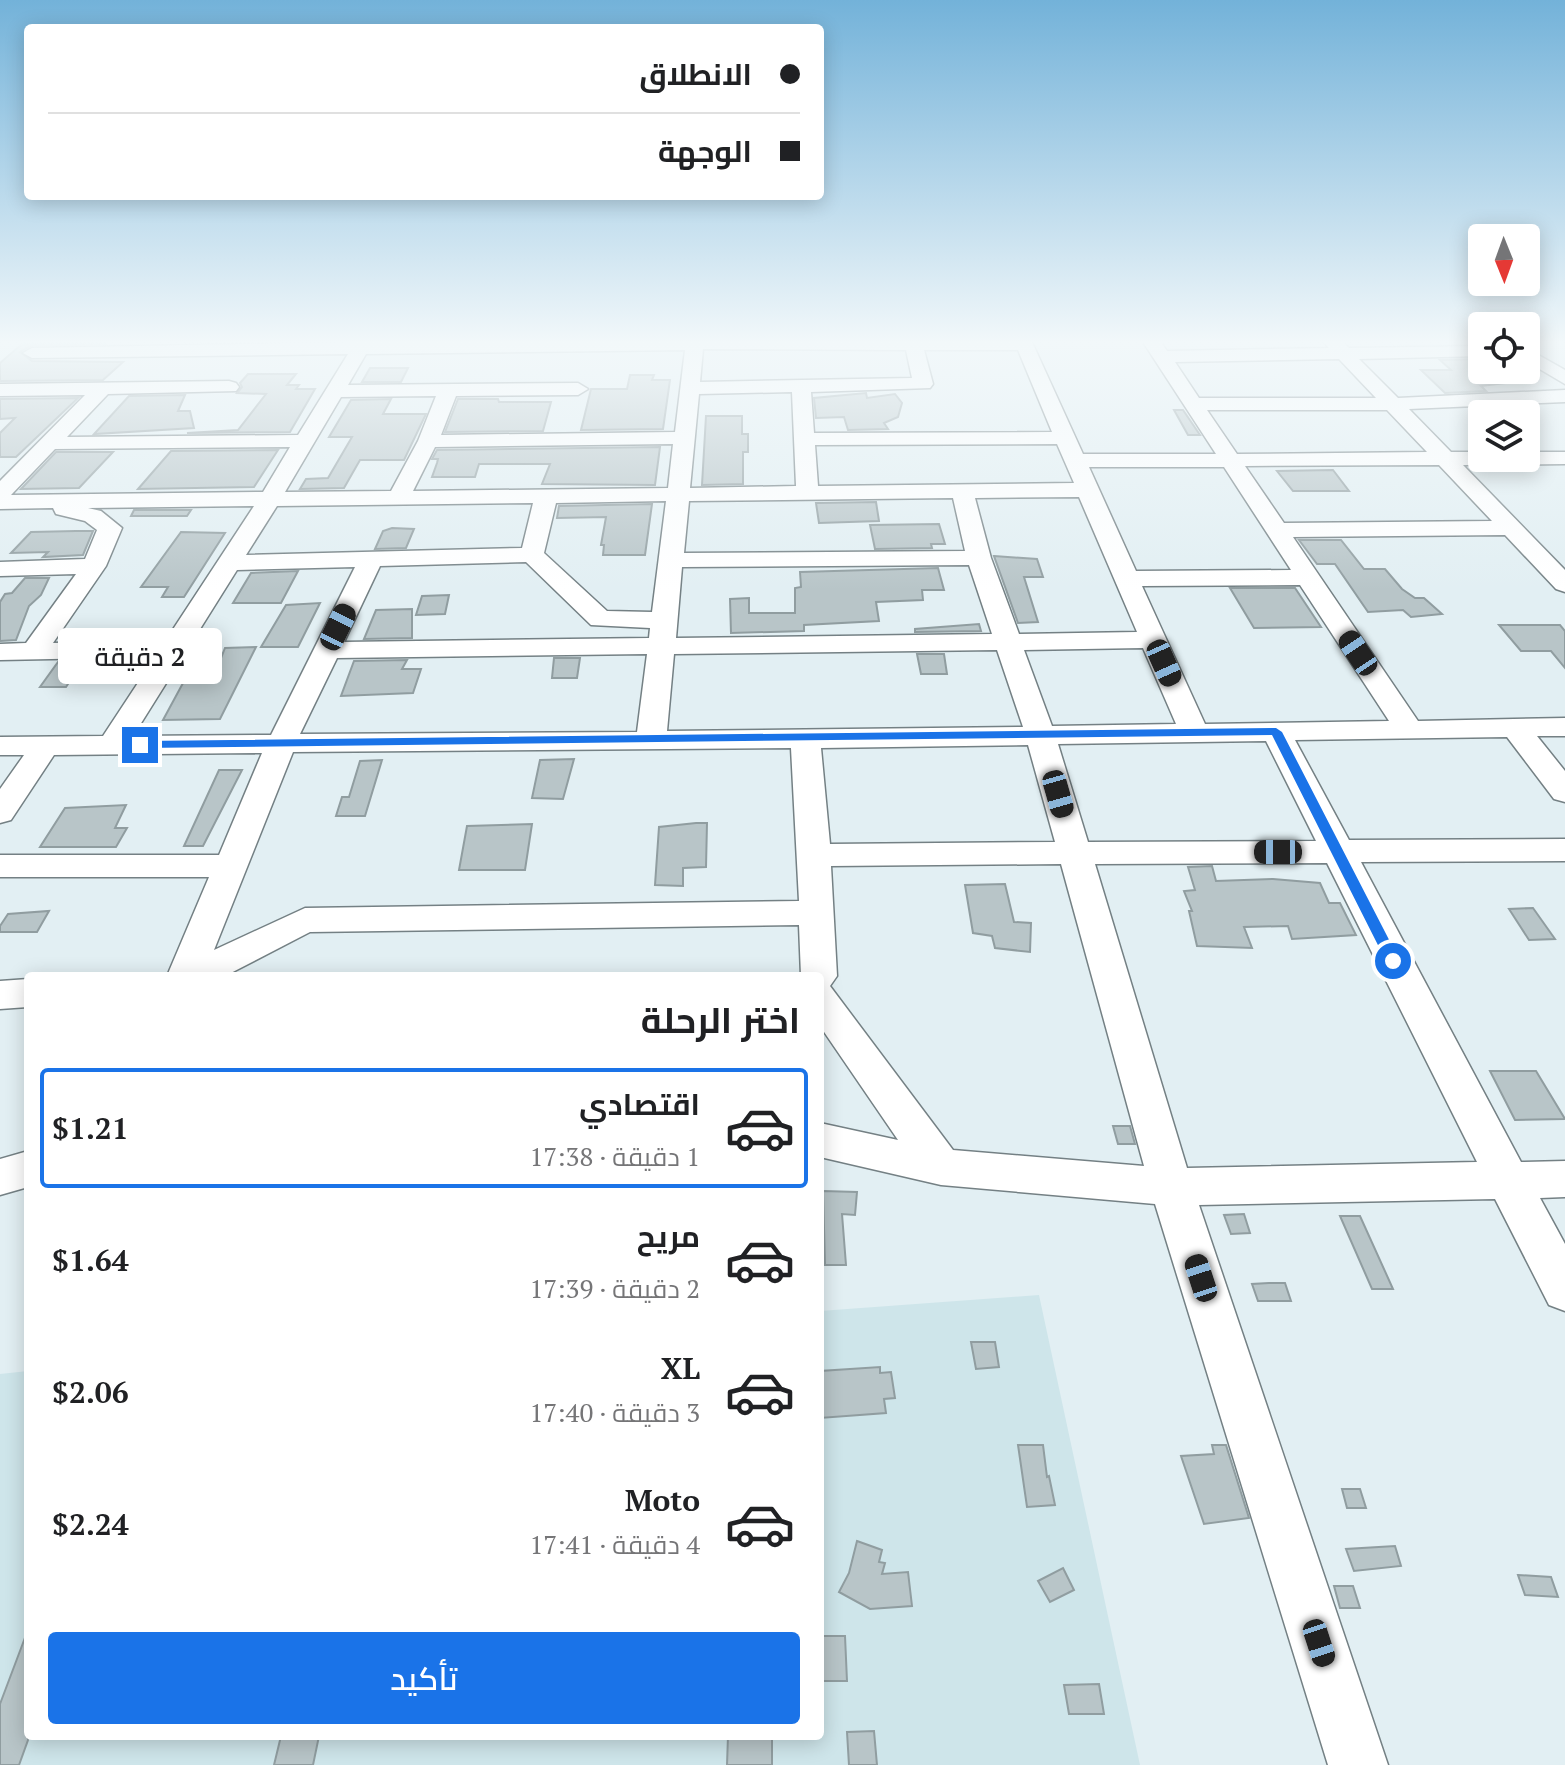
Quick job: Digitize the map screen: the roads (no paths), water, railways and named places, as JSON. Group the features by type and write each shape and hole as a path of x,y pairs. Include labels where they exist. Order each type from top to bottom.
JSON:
{"street":[{"path":"0,494 67,424"},
{"path":"188,442 201,424"},
{"path":"112,745 316,424"},
{"path":"399,497 435,424"},
{"path":"565,439 569,424"},
{"path":"651,740 686,424"},
{"path":"803,424 807,492"},
{"path":"1059,424 1194,733"},
{"path":"1207,424 1409,729"},
{"path":"1412,424 1565,584"},
{"path":"428,441 685,438"},
{"path":"804,439 1065,438"},
{"path":"49,443 306,441"},
{"path":"1075,461 1565,458"},
{"path":"0,502 1088,490"},
{"path":"962,491 979,558 1041,736 1171,1187 1358,1765"},
{"path":"532,555 546,495"},
{"path":"34,651 94,566 110,528 93,516 36,502"},
{"path":"1276,530 1511,528"},
{"path":"229,563 532,555 600,619 663,633"},
{"path":"672,560 979,558"},
{"path":"187,972 281,744 371,560"},
{"path":"0,569 94,566"},
{"path":"1127,579 1307,577"},
{"path":"327,650 663,633 1007,641 1154,640"},
{"path":"0,652 175,648"},
{"path":"0,746 805,739 1565,727"},
{"path":"1515,728 1565,792"},
{"path":"1276,732 1565,1290"},
{"path":"805,739 819,972"},
{"path":"0,813 45,746"},
{"path":"814,855 1565,850"},
{"path":"0,866 230,866"},
{"path":"201,972 305,920 815,913"},
{"path":"0,995 24,993"},
{"path":"824,1003 941,1167"},
{"path":"824,1141 941,1167 1171,1187 1565,1179"},
{"path":"0,1177 24,1170"}]}
